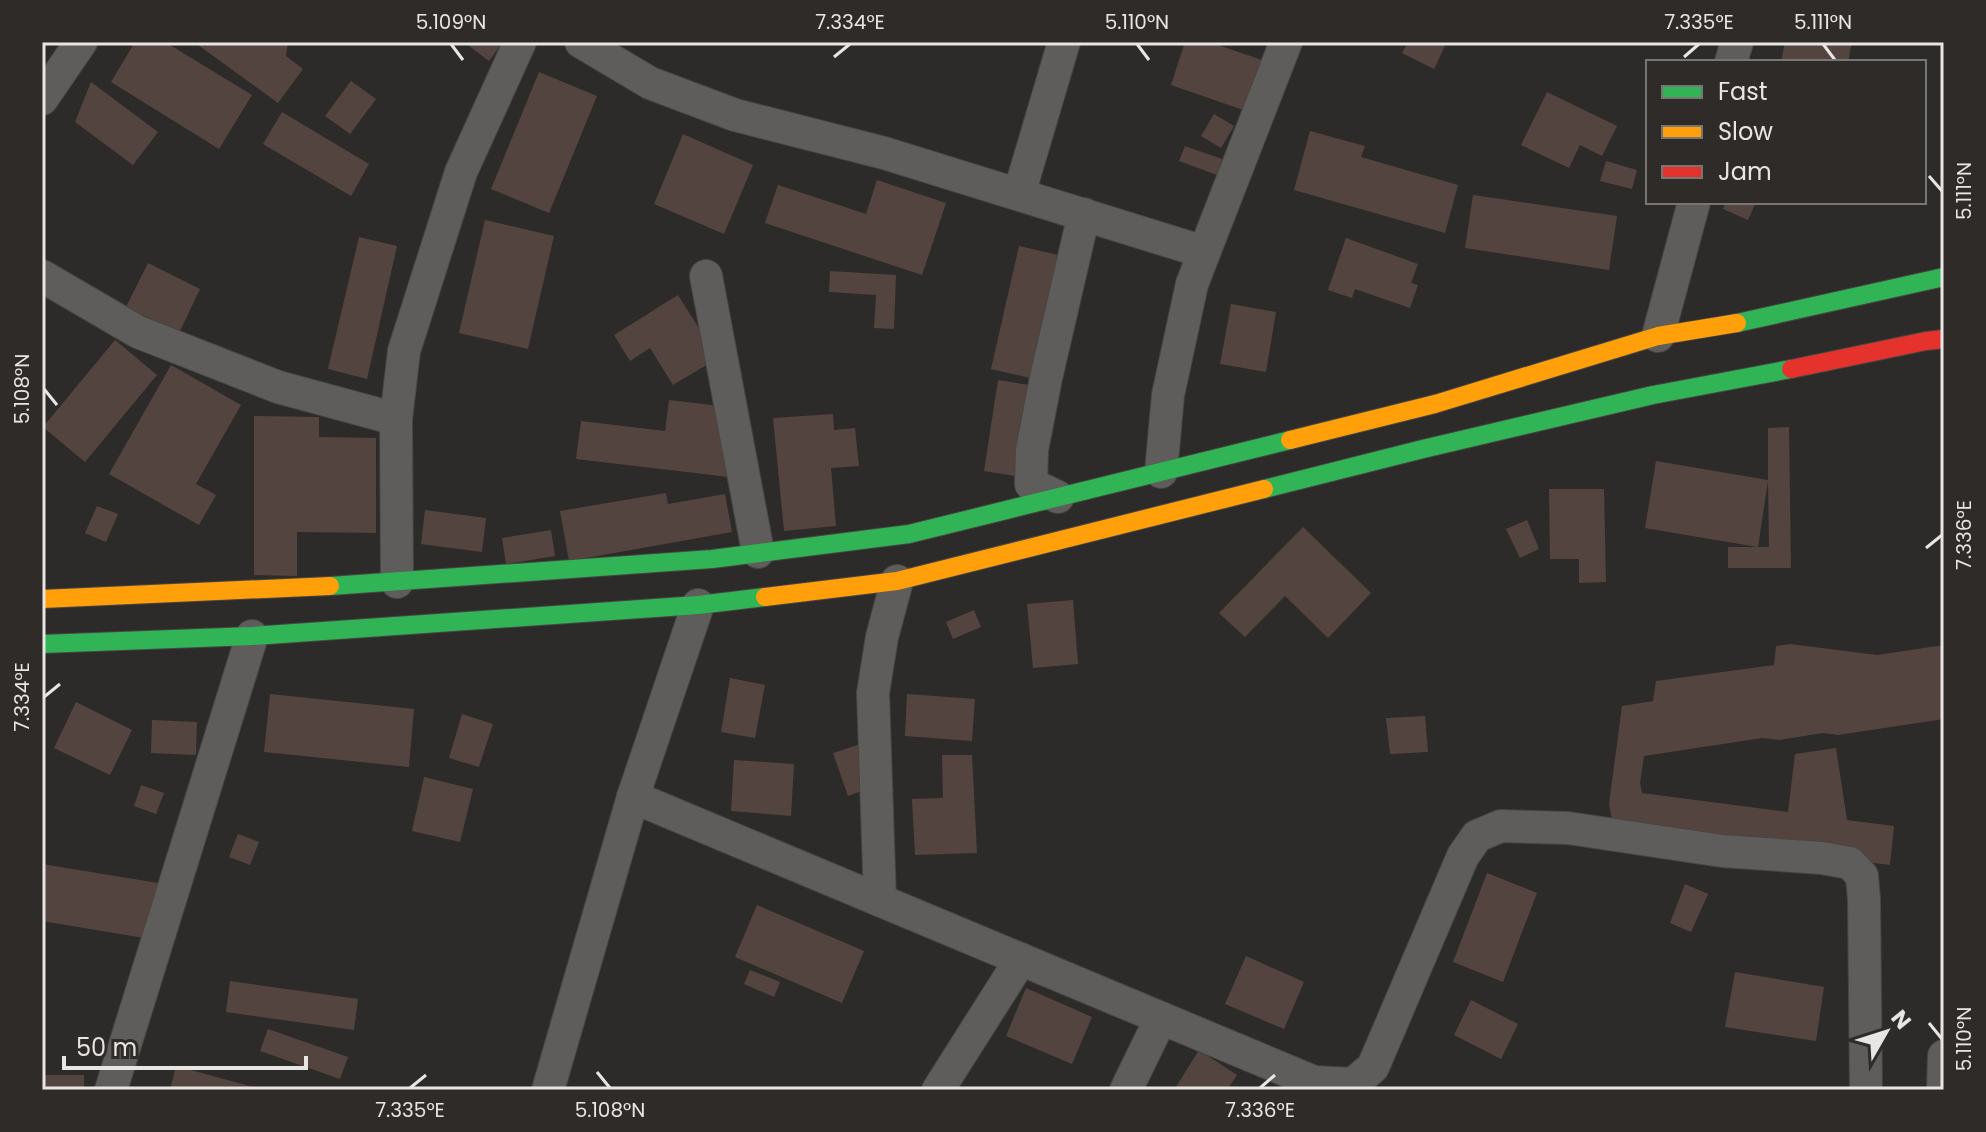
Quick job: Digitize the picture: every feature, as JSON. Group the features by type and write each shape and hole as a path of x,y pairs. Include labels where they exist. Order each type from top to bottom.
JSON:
{"main road":[{"path":"42,599 267,590 712,559 909,534 1435,404 1658,336 1746,321 1944,277"},
{"path":"42,644 252,636 698,605 897,581 1423,449 1653,395 1944,339"}],"street":[{"path":"42,99 81,42"},
{"path":"397,582 396,419 404,351 461,172 520,42"},
{"path":"581,42 650,83 735,115 884,153 1204,252"},
{"path":"1019,194 1064,42"},
{"path":"1161,472 1168,395 1192,284 1286,42"},
{"path":"1658,336 1693,204"},
{"path":"1058,497 1031,484 1032,450 1084,214"},
{"path":"42,276 138,332 278,387 396,419"},
{"path":"706,276 758,552"},
{"path":"880,900 873,693 882,637 897,581"},
{"path":"548,1090 633,797 698,605"},
{"path":"111,1090 252,636"},
{"path":"633,797 1314,1082 1353,1084 1373,1067 1463,856 1477,836 1501,826 1568,828 1722,851 1850,863 1862,876 1864,899 1866,1090"},
{"path":"938,1090 1021,959"},
{"path":"1126,1090 1161,1018"},
{"path":"1943,1090 1944,1056"}],"building":[{"path":"135,42 165,42 252,95 219,149 111,82"},
{"path":"194,42 288,42 286,56 303,69 278,103"},
{"path":"464,42 503,42 489,61"},
{"path":"1185,42 1209,42 1268,62 1252,113 1171,85"},
{"path":"1408,42 1438,42 1445,46 1434,69 1402,53"},
{"path":"1785,42 1852,42 1848,60 1781,60"},
{"path":"539,72 597,96 549,213 491,189"},
{"path":"351,81 376,99 350,134 325,116"},
{"path":"91,82 158,132 133,165 75,122"},
{"path":"1547,92 1617,126 1602,156 1580,145 1569,168 1521,145"},
{"path":"282,112 369,164 351,196 263,144"},
{"path":"1214,114 1234,126 1221,148 1201,136"},
{"path":"1310,131 1365,146 1361,157 1458,185 1445,233 1294,190"},
{"path":"683,134 753,165 724,234 654,204"},
{"path":"1185,146 1222,159 1217,175 1179,161"},
{"path":"1606,161 1637,170 1632,189 1600,181"},
{"path":"877,180 946,203 922,275 765,223 778,185 866,214"},
{"path":"1473,195 1617,216 1609,270 1465,248"},
{"path":"1725,204 1755,204 1748,220 1723,209"},
{"path":"485,220 554,236 528,349 459,333"},
{"path":"359,237 397,246 367,379 328,369"},
{"path":"1346,238 1418,264 1411,283 1418,285 1410,308 1355,289 1352,298 1328,290"},
{"path":"1019,246 1089,262 1061,385 991,369"},
{"path":"148,263 200,289 179,333 126,307"},
{"path":"830,271 896,275 894,329 874,328 876,295 829,292"},
{"path":"678,295 718,358 673,385 650,348 630,361 614,335"},
{"path":"1231,304 1276,312 1266,372 1220,364"},
{"path":"115,340 157,375 85,462 43,427"},
{"path":"171,365 241,405 196,484 216,495 199,525 109,474"},
{"path":"998,380 1029,385 1015,476 984,471"},
{"path":"669,400 737,408 729,477 576,459 581,421 665,431"},
{"path":"833,414 834,430 855,428 859,466 831,468 836,526 784,531 773,418"},
{"path":"254,416 319,417 319,437 376,438 376,533 297,532 297,576 254,575"},
{"path":"1789,427 1791,568 1728,568 1728,547 1757,547 1645,528 1656,461 1768,480 1768,428","holes":["1768,481 1769,547 1758,547"]},
{"path":"1549,489 1604,489 1606,582 1579,583 1579,559 1550,559"},
{"path":"666,493 668,504 725,494 732,532 569,561 560,511"},
{"path":"97,506 118,514 106,542 85,533"},
{"path":"425,510 486,518 482,552 421,544"},
{"path":"1527,520 1539,549 1520,558 1506,529"},
{"path":"1303,527 1371,593 1328,638 1285,596 1245,637 1219,613"},
{"path":"551,530 555,556 506,564 502,538"},
{"path":"1073,600 1078,664 1033,668 1027,604"},
{"path":"974,610 981,627 953,639 946,622"},
{"path":"1790,644 1877,655 1944,645 1944,719 1838,735 1823,733 1779,740 1762,738 1644,756 1640,783 1642,793 1788,812 1795,754 1836,748 1847,820 1894,826 1890,865 1614,830 1609,804 1622,706 1653,701 1656,681 1774,665 1776,646"},
{"path":"730,678 765,685 755,738 721,732"},
{"path":"270,694 414,709 409,767 264,752"},
{"path":"907,694 975,699 972,741 905,736"},
{"path":"76,702 132,730 110,775 54,748"},
{"path":"462,714 493,724 479,767 449,758"},
{"path":"1425,716 1428,752 1390,754 1386,718"},
{"path":"152,720 197,722 196,755 151,753"},
{"path":"876,739 890,781 848,796 833,753"},
{"path":"942,755 972,755 977,853 915,855 912,799 943,798"},
{"path":"734,760 794,764 791,816 731,811"},
{"path":"424,777 473,789 460,842 412,831"},
{"path":"141,785 164,793 156,814 134,806"},
{"path":"238,834 259,842 250,865 229,857"},
{"path":"42,864 164,884 156,940 42,921"},
{"path":"1487,873 1537,893 1503,982 1453,962"},
{"path":"1685,884 1708,894 1691,932 1670,923"},
{"path":"757,905 864,951 842,1003 735,957"},
{"path":"1246,956 1304,982 1284,1029 1225,1004"},
{"path":"750,970 780,982 774,997 744,984"},
{"path":"1735,972 1824,987 1816,1041 1725,1027"},
{"path":"230,981 358,999 354,1030 226,1012"},
{"path":"1026,988 1092,1017 1072,1064 1006,1036"},
{"path":"1471,1000 1518,1024 1501,1059 1454,1035"},
{"path":"268,1029 348,1057 340,1079 260,1051"},
{"path":"1199,1050 1237,1075 1227,1090 1174,1090"},
{"path":"176,1066 261,1089 261,1090 170,1090"},
{"path":"42,1075 84,1075 84,1090 42,1090"}],"traffic: fast":[{"path":"1737,323 1944,277"},
{"path":"1264,489 1653,395 1791,369"},
{"path":"330,586 712,559 909,534 1290,440"},
{"path":"42,644 252,636 698,605 765,597"}],"traffic: slow":[{"path":"1290,440 1435,404 1658,336 1737,323"},
{"path":"765,597 897,581 1264,489"},
{"path":"42,599 330,586"}],"traffic: jam":[{"path":"1791,369 1944,339"}]}
